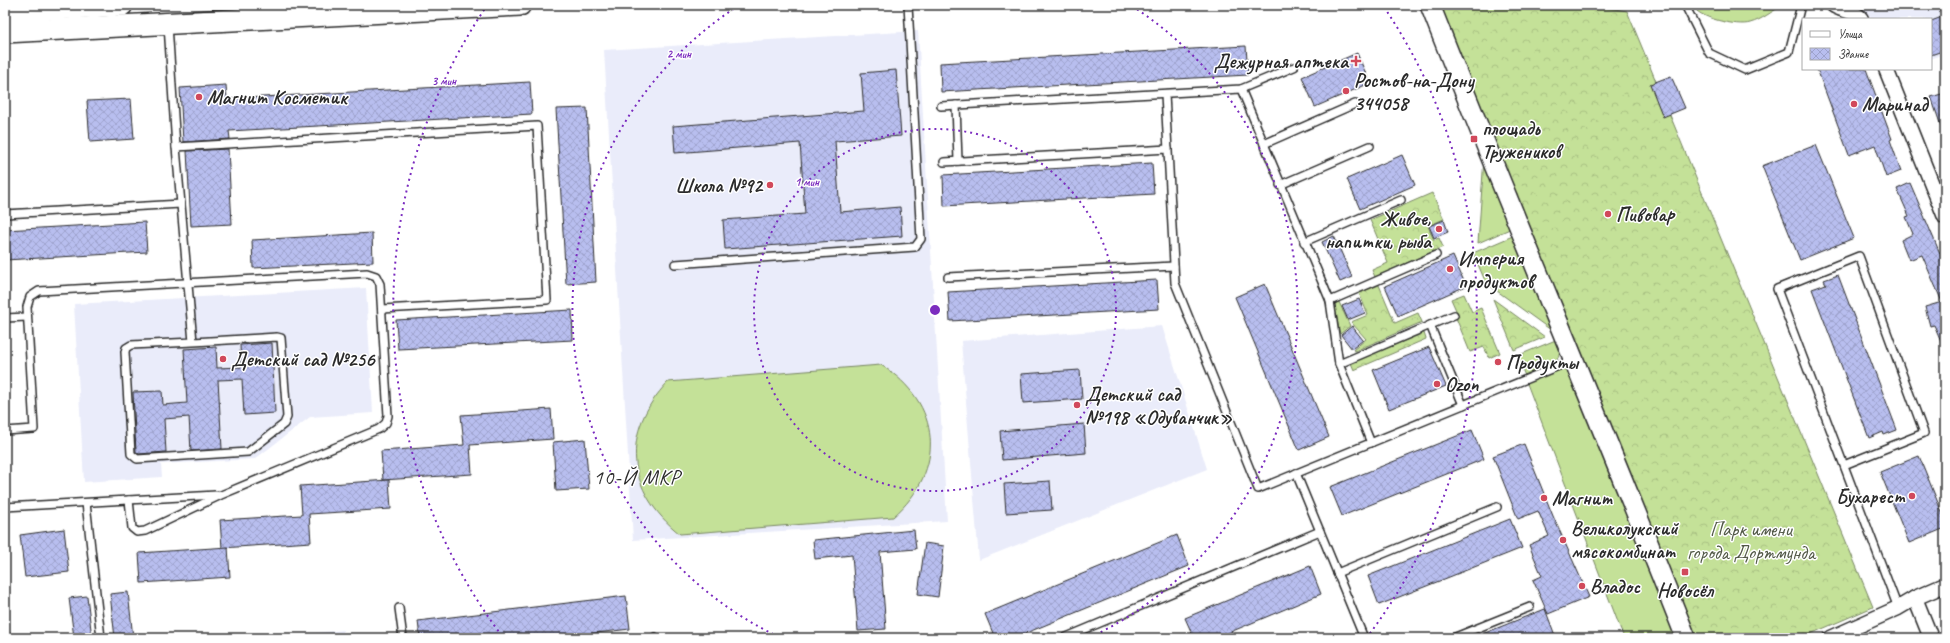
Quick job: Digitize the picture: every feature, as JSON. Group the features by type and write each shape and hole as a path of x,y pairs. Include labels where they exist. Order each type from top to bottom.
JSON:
{"main road":[{"path":"5,12 122,5"},
{"path":"5,32 520,5"},
{"path":"1430,5 1481,136 1575,359 1686,638"}],"street":[{"path":"1832,5 1838,9 1853,13 1860,18"},
{"path":"1886,70 1945,217"},
{"path":"1831,638 1945,585"},
{"path":"1915,598 1931,638"}],"lane":[{"path":"675,264 915,247 921,239 908,5"},
{"path":"1685,5 1709,53 1745,70 1789,52 1801,5"},
{"path":"168,23 176,147 193,342"},
{"path":"941,106 1241,89 1294,67"},
{"path":"1241,89 1280,185 1330,301 1340,364 1371,443"},
{"path":"1165,94 1175,283 1258,489 1575,359"},
{"path":"1264,144 1355,104"},
{"path":"956,105 958,161"},
{"path":"176,147 536,126 547,300 382,309"},
{"path":"1280,185 1370,146"},
{"path":"944,162 1168,149"},
{"path":"1304,242 1402,200"},
{"path":"5,214 181,204"},
{"path":"1330,301 1436,255"},
{"path":"1844,465 1924,432 1859,256 1777,288 1898,608"},
{"path":"948,277 1174,266"},
{"path":"5,431 34,430 27,307 30,297 39,291 367,273 376,276 380,284 382,309 388,416 386,423 379,429 221,495 145,531 136,532 132,528 130,500"},
{"path":"1340,364 1454,315"},
{"path":"5,318 27,317"},
{"path":"1430,325 1463,405"},
{"path":"281,338 286,421 248,452 137,459 133,458 131,454 126,348 131,345 193,342 281,338"},
{"path":"1296,473 1364,638"},
{"path":"5,507 221,495"},
{"path":"86,503 101,638"},
{"path":"1337,573 1497,507"},
{"path":"1064,638 1320,531"},
{"path":"1453,638 1530,607"},
{"path":"399,608 403,638"}],"shaded area":[{"path":"1850,5 1945,5 1945,53 1932,59 1932,18 1872,18 1863,10"},
{"name":"Школа №92","path":"918,31 947,521 633,540 604,50"},
{"name":"Детский сад №256","path":"366,288 373,413 310,417 255,459 161,464 162,477 84,482 74,304"},
{"name":"Детский сад №198 «Одуванчик»","path":"1162,326 1207,469 979,560 961,341"},
{"path":"343,630 343,638 276,638"}],"green space":[{"name":"Парк имени города Дортмунда","path":"1439,5 1601,5 1608,8 1627,11 1873,607 1801,638 1697,638"},
{"path":"1693,5 1783,5 1759,20 1750,23 1737,24 1718,20 1701,14"},
{"path":"1484,158 1512,228 1478,243"},
{"path":"1432,193 1444,219 1428,226 1434,240 1439,238 1443,247 1375,277 1372,270 1388,263 1370,220"},
{"path":"1515,235 1555,333 1486,283 1473,253"},
{"path":"1379,285 1395,323 1418,313 1422,322 1355,351 1353,350 1366,339 1351,322 1368,315 1359,293"},
{"path":"1464,294 1472,312 1481,308 1500,353 1489,358 1484,347 1470,352 1456,318 1459,317 1451,299"},
{"path":"1493,299 1545,337 1514,350"},
{"path":"1339,302 1350,326 1340,334 1334,304"},
{"path":"1424,333 1426,339 1354,370 1351,363"},
{"path":"1558,339 1560,348 1557,360 1547,367 1525,376 1517,356"},
{"path":"881,365 901,381 916,398 926,417 930,438 929,458 922,479 910,499 893,517 680,534 662,517 649,499 640,480 636,461 636,441 642,421 653,401 668,382"},
{"path":"1563,367 1571,372 1676,638 1624,638 1526,381"}],"building":[{"path":"1945,16 1945,50 1932,55 1932,21"},
{"path":"1246,46 1248,75 941,92 940,63"},
{"path":"1357,53 1370,83 1315,107 1302,77"},
{"path":"896,70 901,136 835,141 840,212 900,207 902,236 725,249 723,220 805,214 800,143 675,153 673,126 864,111 861,73"},
{"name":"Маринад","path":"1817,70 1866,70 1892,139 1890,140 1901,171 1886,177 1875,145 1849,155"},
{"path":"1671,76 1685,108 1663,117 1650,84"},
{"path":"530,82 532,114 229,131 230,139 183,142 180,88 226,85 227,99"},
{"path":"1945,93 1945,131 1943,132 1931,97"},
{"path":"131,99 134,139 90,142 87,101"},
{"path":"587,108 596,282 566,284 556,109"},
{"path":"1816,145 1854,238 1800,260 1762,166"},
{"path":"228,149 232,224 191,226 187,151"},
{"path":"1402,155 1415,185 1360,209 1347,179"},
{"path":"1152,163 1154,194 944,206 943,175"},
{"path":"1910,183 1945,265 1945,350 1934,325 1930,326 1925,307 1942,302 1922,255 1909,260 1901,240 1913,234 1906,217 1909,216 1897,189"},
{"name":"Живое, напитки, рыба","path":"1444,220 1448,232 1434,238 1429,226"},
{"path":"145,222 147,252 5,260 5,230"},
{"path":"372,233 373,262 253,268 252,240"},
{"path":"1334,236 1352,277 1340,282 1322,242"},
{"path":"1453,256 1466,286 1398,316 1385,286"},
{"path":"1838,275 1897,430 1884,435 1883,432 1869,438 1812,289 1826,284 1824,280"},
{"path":"1157,280 1159,309 950,321 948,292"},
{"path":"1265,284 1329,437 1299,450 1235,297"},
{"path":"1359,299 1365,313 1348,320 1342,306"},
{"path":"572,310 573,340 398,349 396,320"},
{"path":"1352,326 1363,340 1352,349 1341,335"},
{"path":"272,343 275,413 244,415 242,379 218,380 222,449 191,451 189,417 164,419 166,452 139,454 136,452 133,392 162,391 163,405 187,403 184,349 216,347 217,368 241,367 240,345"},
{"path":"1429,347 1446,386 1389,409 1373,370"},
{"path":"1080,370 1082,399 1023,403 1021,374"},
{"path":"551,409 553,439 470,445 472,474 383,480 381,451 464,445 461,415"},
{"path":"1084,424 1086,453 1002,460 1000,431"},
{"path":"1472,430 1484,459 1342,516 1330,487"},
{"path":"585,439 589,489 556,491 553,442"},
{"path":"1524,444 1553,516 1589,597 1548,614 1533,580 1542,576 1529,545 1549,536 1538,511 1518,519 1493,456"},
{"name":"Бухарест","path":"1919,456 1945,520 1945,528 1909,543 1880,472"},
{"path":"389,480 391,509 309,514 311,542 222,548 220,520 302,515 300,486"},
{"path":"1050,481 1052,510 1006,513 1004,484"},
{"path":"1510,519 1522,548 1379,605 1368,576"},
{"path":"64,529 69,572 25,577 20,535"},
{"path":"914,530 916,549 880,552 886,629 858,631 852,555 815,559 813,540"},
{"path":"1177,535 1189,566 1014,638 995,638 985,614"},
{"path":"925,543 944,546 938,597 918,594"},
{"path":"228,547 230,577 141,583 139,553"},
{"path":"1310,566 1321,594 1216,638 1194,638 1185,618"},
{"path":"128,592 133,638 115,638 110,594"},
{"path":"87,596 92,638 74,638 69,598"},
{"path":"626,596 630,629 554,638 420,638 418,621"},
{"path":"1545,609 1556,638 1475,638 1475,637"}],"place":[{"name":"Дежурная аптека","path":"1356,61"},
{"name":"Ростов-на-Дону 344058","path":"1346,91"},
{"name":"Магнит Косметик","path":"199,97"},
{"name":"Маринад","path":"1854,104"},
{"name":"площадь Тружеников","path":"1474,139"},
{"name":"Школа №92","path":"770,185"},
{"name":"Пивовар","path":"1608,214"},
{"name":"Живое, напитки, рыба","path":"1439,229"},
{"name":"Империя продуктов","path":"1450,269"},
{"name":"Детский сад №256","path":"223,359"},
{"name":"Продукты","path":"1498,362"},
{"name":"Ozon","path":"1437,384"},
{"name":"Детский сад №198 «Одуванчик»","path":"1077,405"},
{"name":"Бухарест","path":"1912,496"},
{"name":"Магнит","path":"1544,498"},
{"name":"Великолукский мясокомбинат","path":"1563,540"},
{"name":"Новосёл","path":"1685,572"},
{"name":"Владос","path":"1582,586"}],"district":[{"name":"10-Й МКР","path":"637,477"}]}
